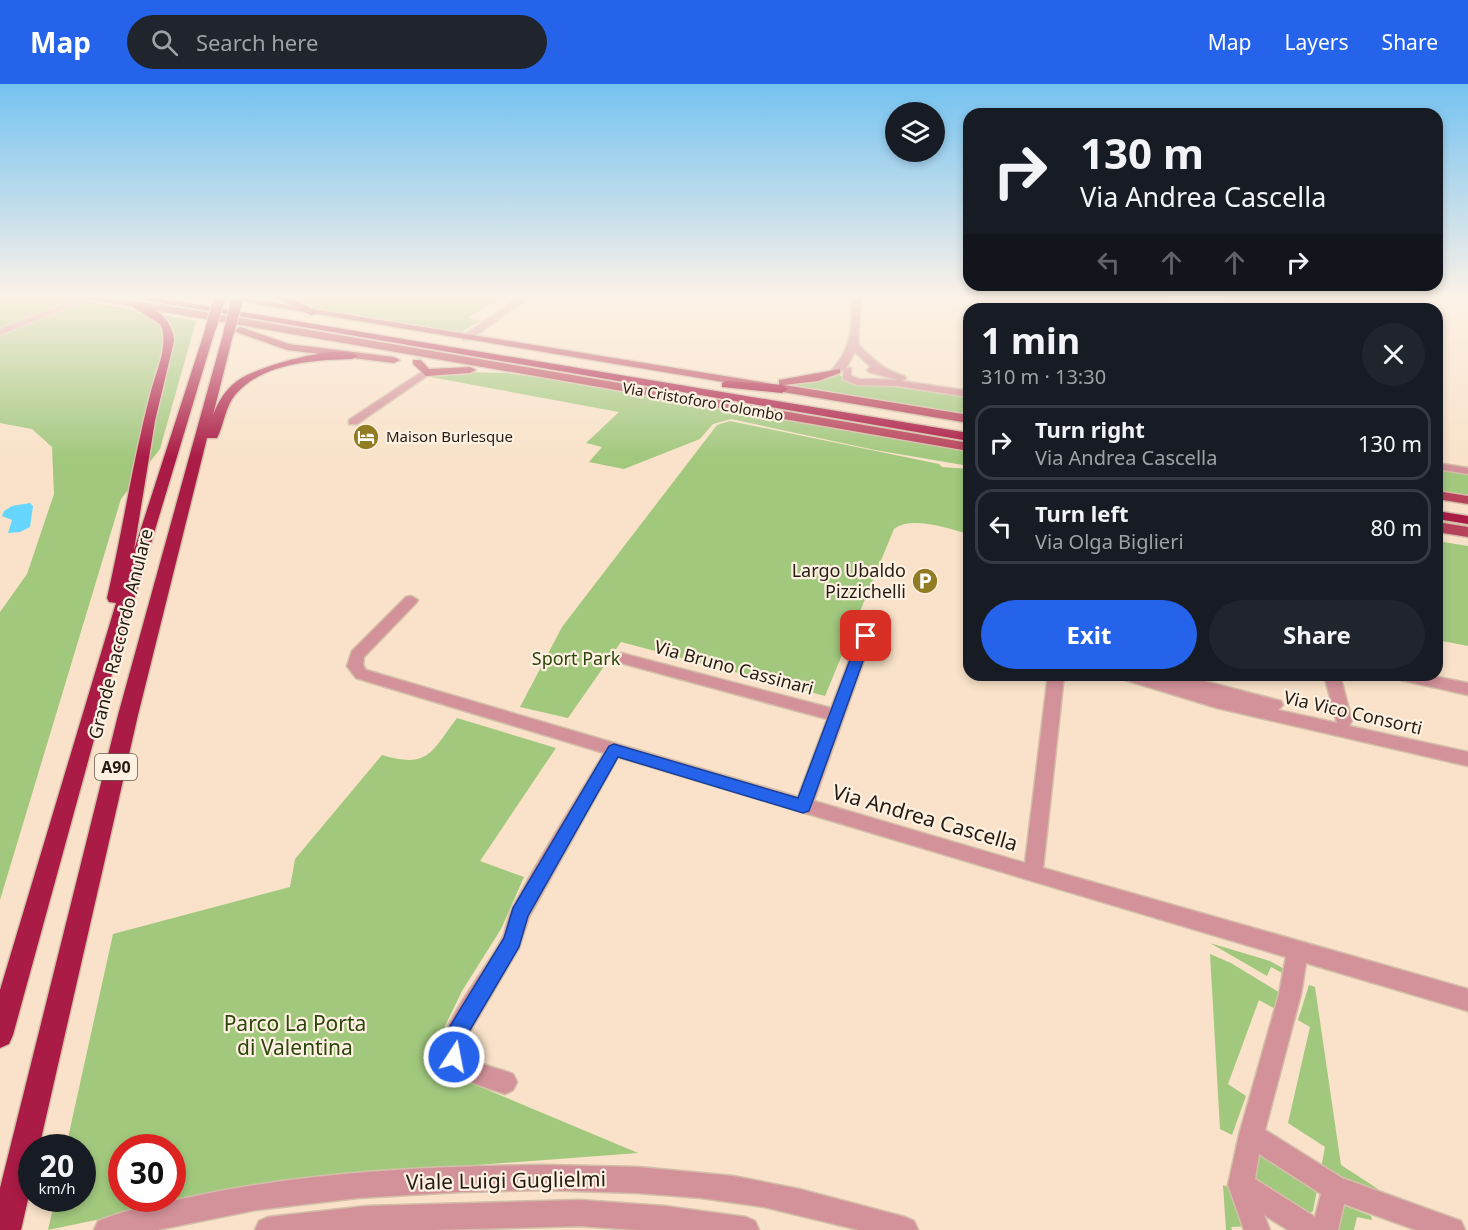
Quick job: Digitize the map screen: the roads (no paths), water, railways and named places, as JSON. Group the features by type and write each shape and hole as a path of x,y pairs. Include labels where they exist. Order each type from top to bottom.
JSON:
{"highway":[{"path":"106,663 115,598 131,526 148,421 167,350"},
{"name":"Grande Raccordo Anulare","path":"0,1035 106,663 213,350"},
{"name":"Grande Raccordo Anulare","path":"8,1218 128,715 192,470 216,350"},
{"name":"Via Cristoforo Colombo","path":"439,350 963,436"},
{"name":"Via Cristoforo Colombo","path":"489,350 963,429"},
{"path":"192,470 209,440 227,399 243,382 265,371 293,363 352,356"},
{"path":"637,375 782,389"},
{"path":"820,422 927,430"},
{"path":"1443,508 1468,512"},
{"path":"1443,516 1468,520"}],"main road":[{"path":"313,350 545,375"},
{"name":"Via Cristoforo Colombo","path":"406,350 963,446"},
{"name":"Via Cristoforo Colombo","path":"542,350 963,418"},
{"path":"557,353 596,355 774,382 807,380 843,369"},
{"path":"417,362 426,373 489,370"},
{"path":"1443,496 1468,500"},
{"path":"1443,528 1468,532"}],"street":[{"path":"850,350 843,369 846,377 852,381 884,372"},
{"path":"858,350 884,372 942,389"},
{"path":"353,422 426,373"},
{"path":"872,376 963,393"},
{"path":"1443,467 1468,471"},
{"name":"Via Andrea Cascella","path":"411,600 357,655 355,666 361,674 1033,874 1468,1000"},
{"path":"803,806 873,615"},
{"name":"Via Bruno Cassinari","path":"621,658 837,716"},
{"path":"1033,874 1055,681"},
{"name":"Via Vico Consorti","path":"1146,681 1224,704 1468,759"},
{"name":"Via Vico Consorti","path":"1181,681 1468,750"},
{"path":"1334,681 1344,721"},
{"path":"1430,681 1468,689"},
{"path":"505,1082 460,1065 454,1057 454,1038 512,941 520,914 614,750"},
{"path":"1257,1230 1241,1185 1251,1135 1290,994 1298,951"},
{"path":"1251,1135 1335,1188 1452,1230"},
{"name":"Viale Luigi Guglielmi","path":"107,1230 153,1217 216,1205 324,1190 451,1179 585,1177 669,1183 764,1194 905,1230"},
{"path":"1241,1185 1312,1230"},
{"path":"1325,1230 1335,1188"},
{"name":"Viale Luigi Guglielmi","path":"268,1230 367,1219 580,1213 664,1219 746,1230"}],"water":[{"path":"30,503 33,506 30,527 20,532 8,533 12,520 2,516 4,511 12,506"}],"place":[{"name":"Maison Burlesque","path":"366,437"},
{"name":"Largo Ubaldo Pizzichelli","path":"925,581"}],"park label":[{"name":"Sport Park","path":"576,659"},
{"name":"Parco La Porta di Valentina","path":"295,1036"}]}
